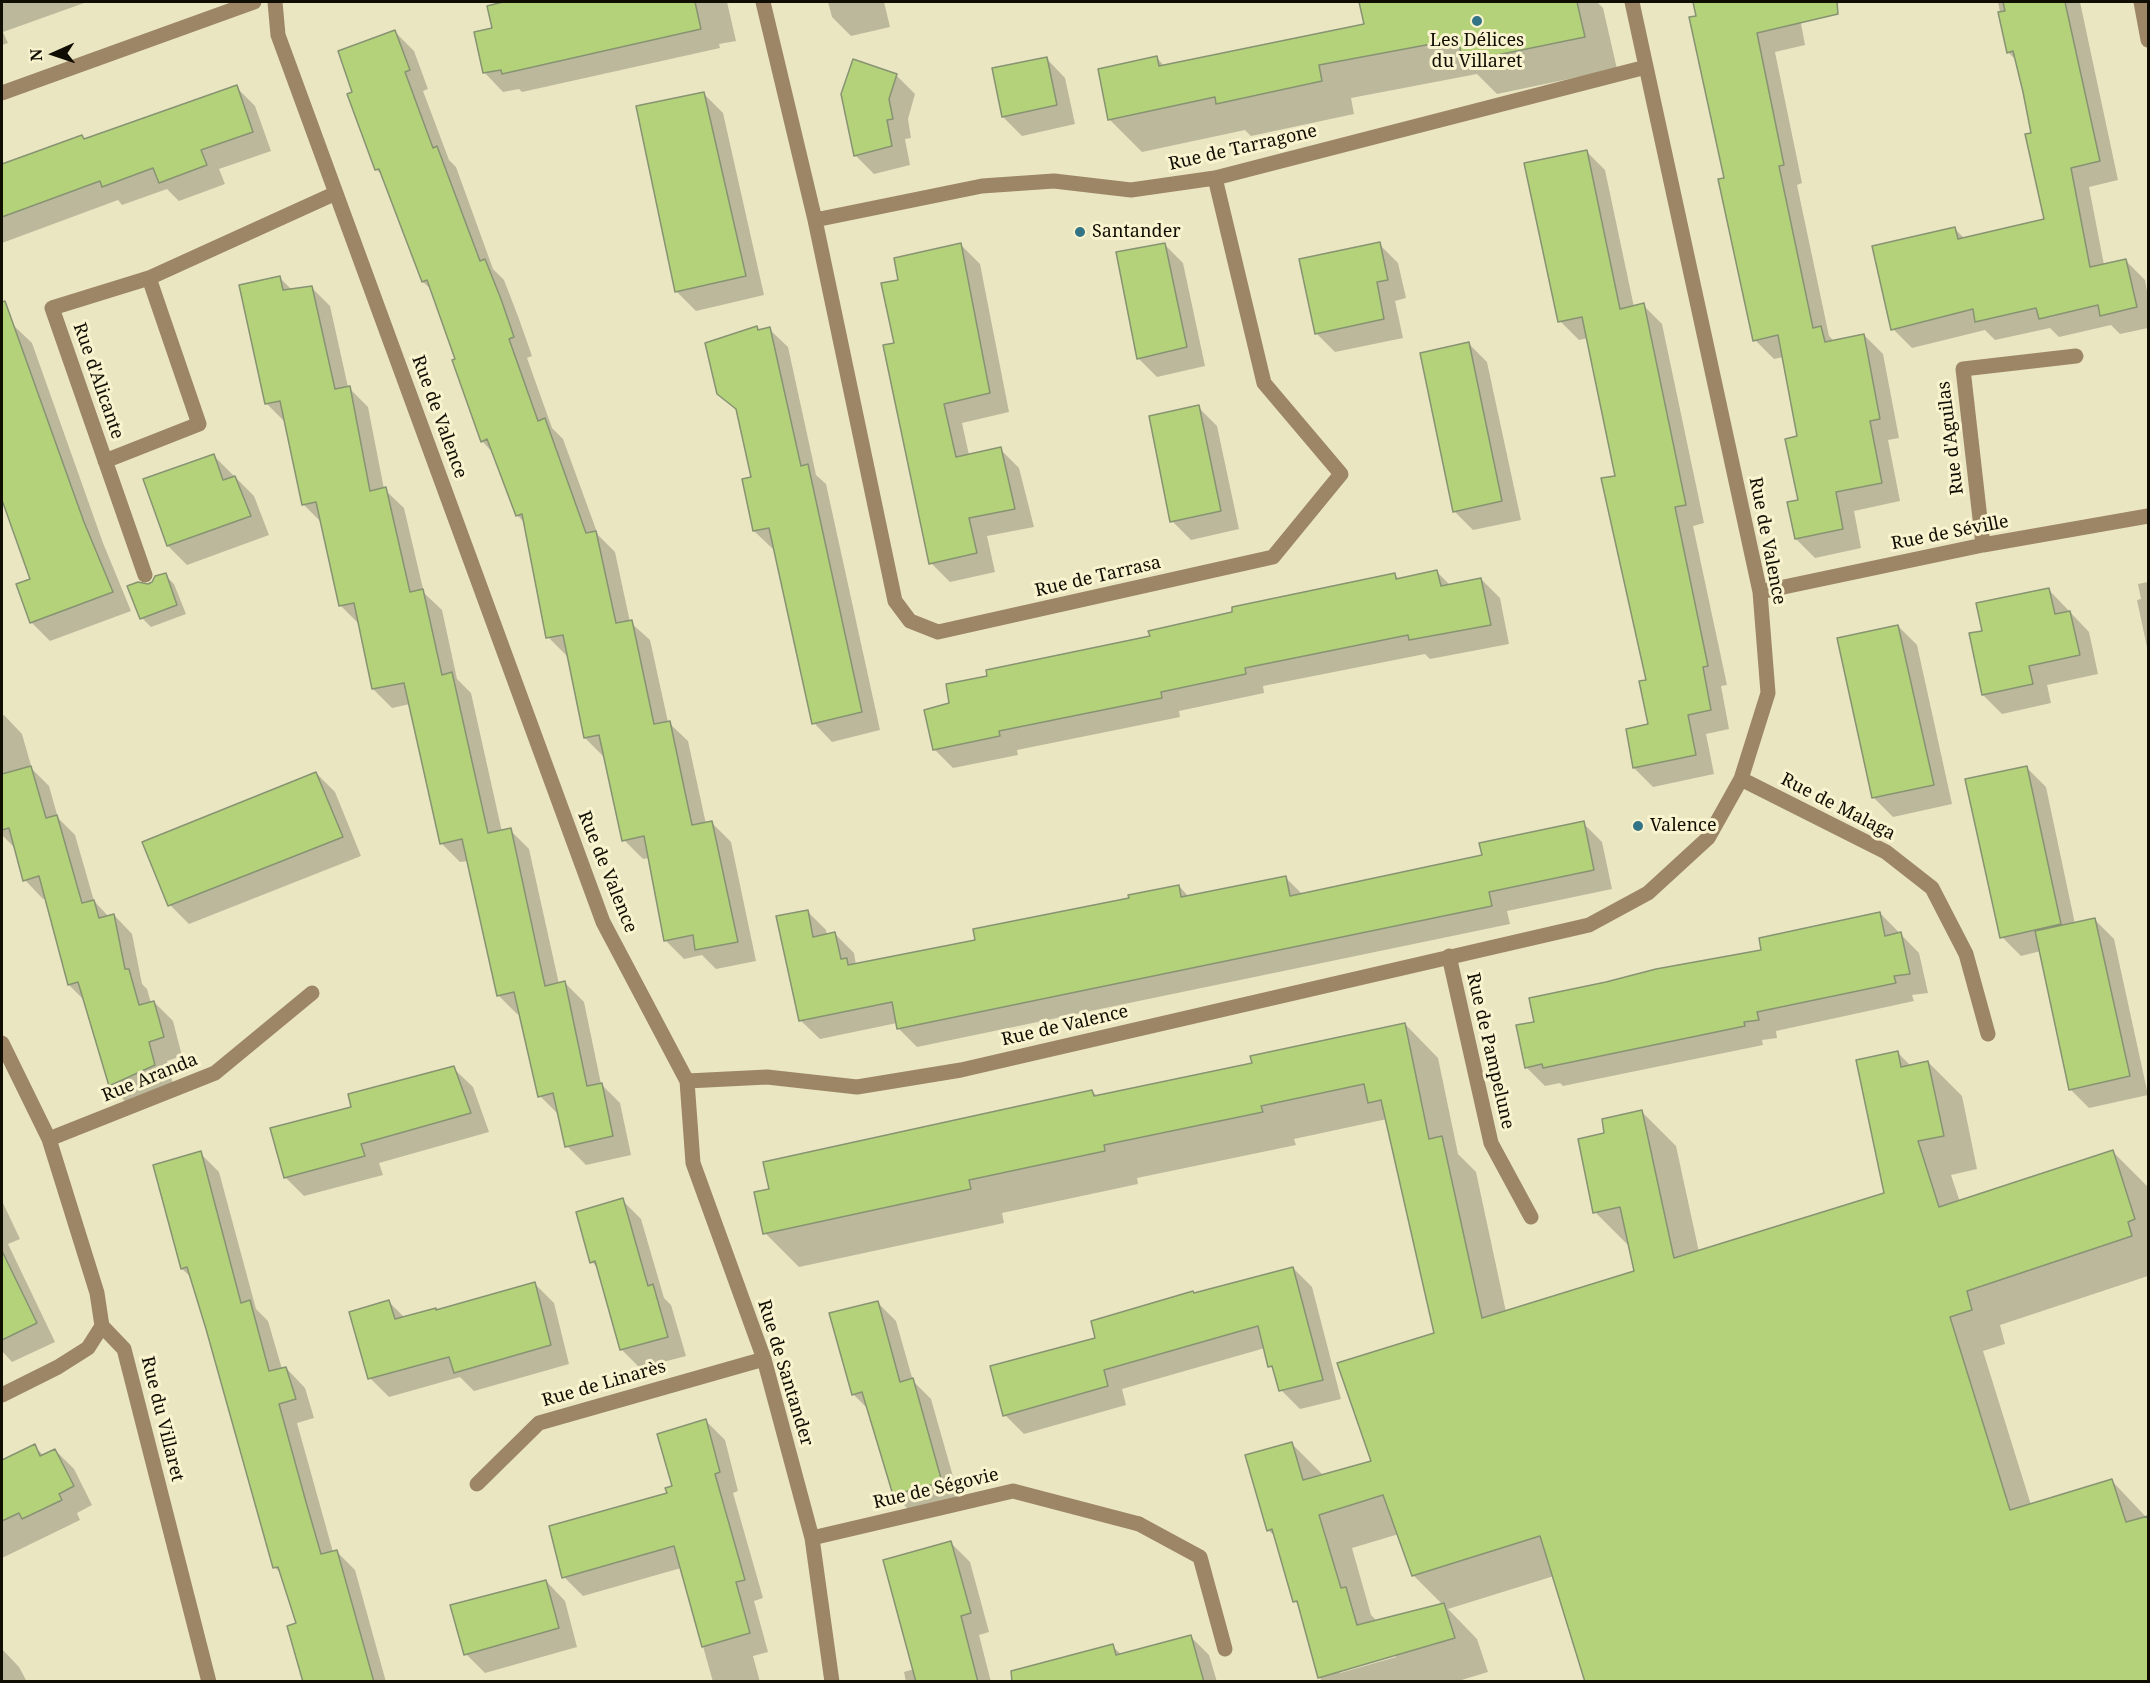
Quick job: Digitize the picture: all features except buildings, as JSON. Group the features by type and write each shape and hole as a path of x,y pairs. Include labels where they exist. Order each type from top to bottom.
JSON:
{"street":[{"path":"2,93 254,2"},
{"name":"Rue de Valence","path":"275,2 278,35 603,922 687,1081 767,1077 857,1087 960,1070 1589,925 1648,893 1708,838 1741,779 1768,693 1760,592 1632,2"},
{"path":"763,2 815,220"},
{"path":"2142,2 2148,40"},
{"name":"Rue de Tarragone","path":"815,220 982,186 1054,181 1131,190 1215,178 1646,68"},
{"name":"Rue de Tarrasa","path":"815,220 895,600 910,621 938,632 1274,557 1341,474 1264,383 1215,178"},
{"name":"Rue d'Alicante","path":"145,575 51,308 148,278 336,193"},
{"name":"Rue d'Alicante","path":"105,461 199,424 148,278"},
{"name":"Rue d'Aguilas","path":"1983,545 1963,369 2076,356"},
{"name":"Rue de Séville","path":"1760,592 1983,545 2148,516"},
{"name":"Rue de Malaga","path":"1741,779 1886,852 1932,888 1966,954 1989,1034"},
{"name":"Rue de Pampelune","path":"1449,956 1491,1143 1532,1217"},
{"name":"Rue Aranda","path":"49,1138 215,1073 312,993"},
{"path":"2,1043 49,1138 97,1293 102,1326 88,1348 58,1367 2,1395"},
{"name":"Rue de Santander","path":"687,1081 693,1163 764,1359 812,1538 832,1682"},
{"name":"Rue du Villaret","path":"102,1326 124,1349 209,1682"},
{"name":"Rue de Linarès","path":"477,1484 539,1423 764,1359"},
{"name":"Rue de Ségovie","path":"812,1538 1013,1491 1138,1524 1200,1557 1225,1649"}],"place":[{"name":"Les Délices du Villaret","path":"1477,21"},
{"name":"Santander","path":"1080,232"},
{"name":"Valence","path":"1638,826"}]}
